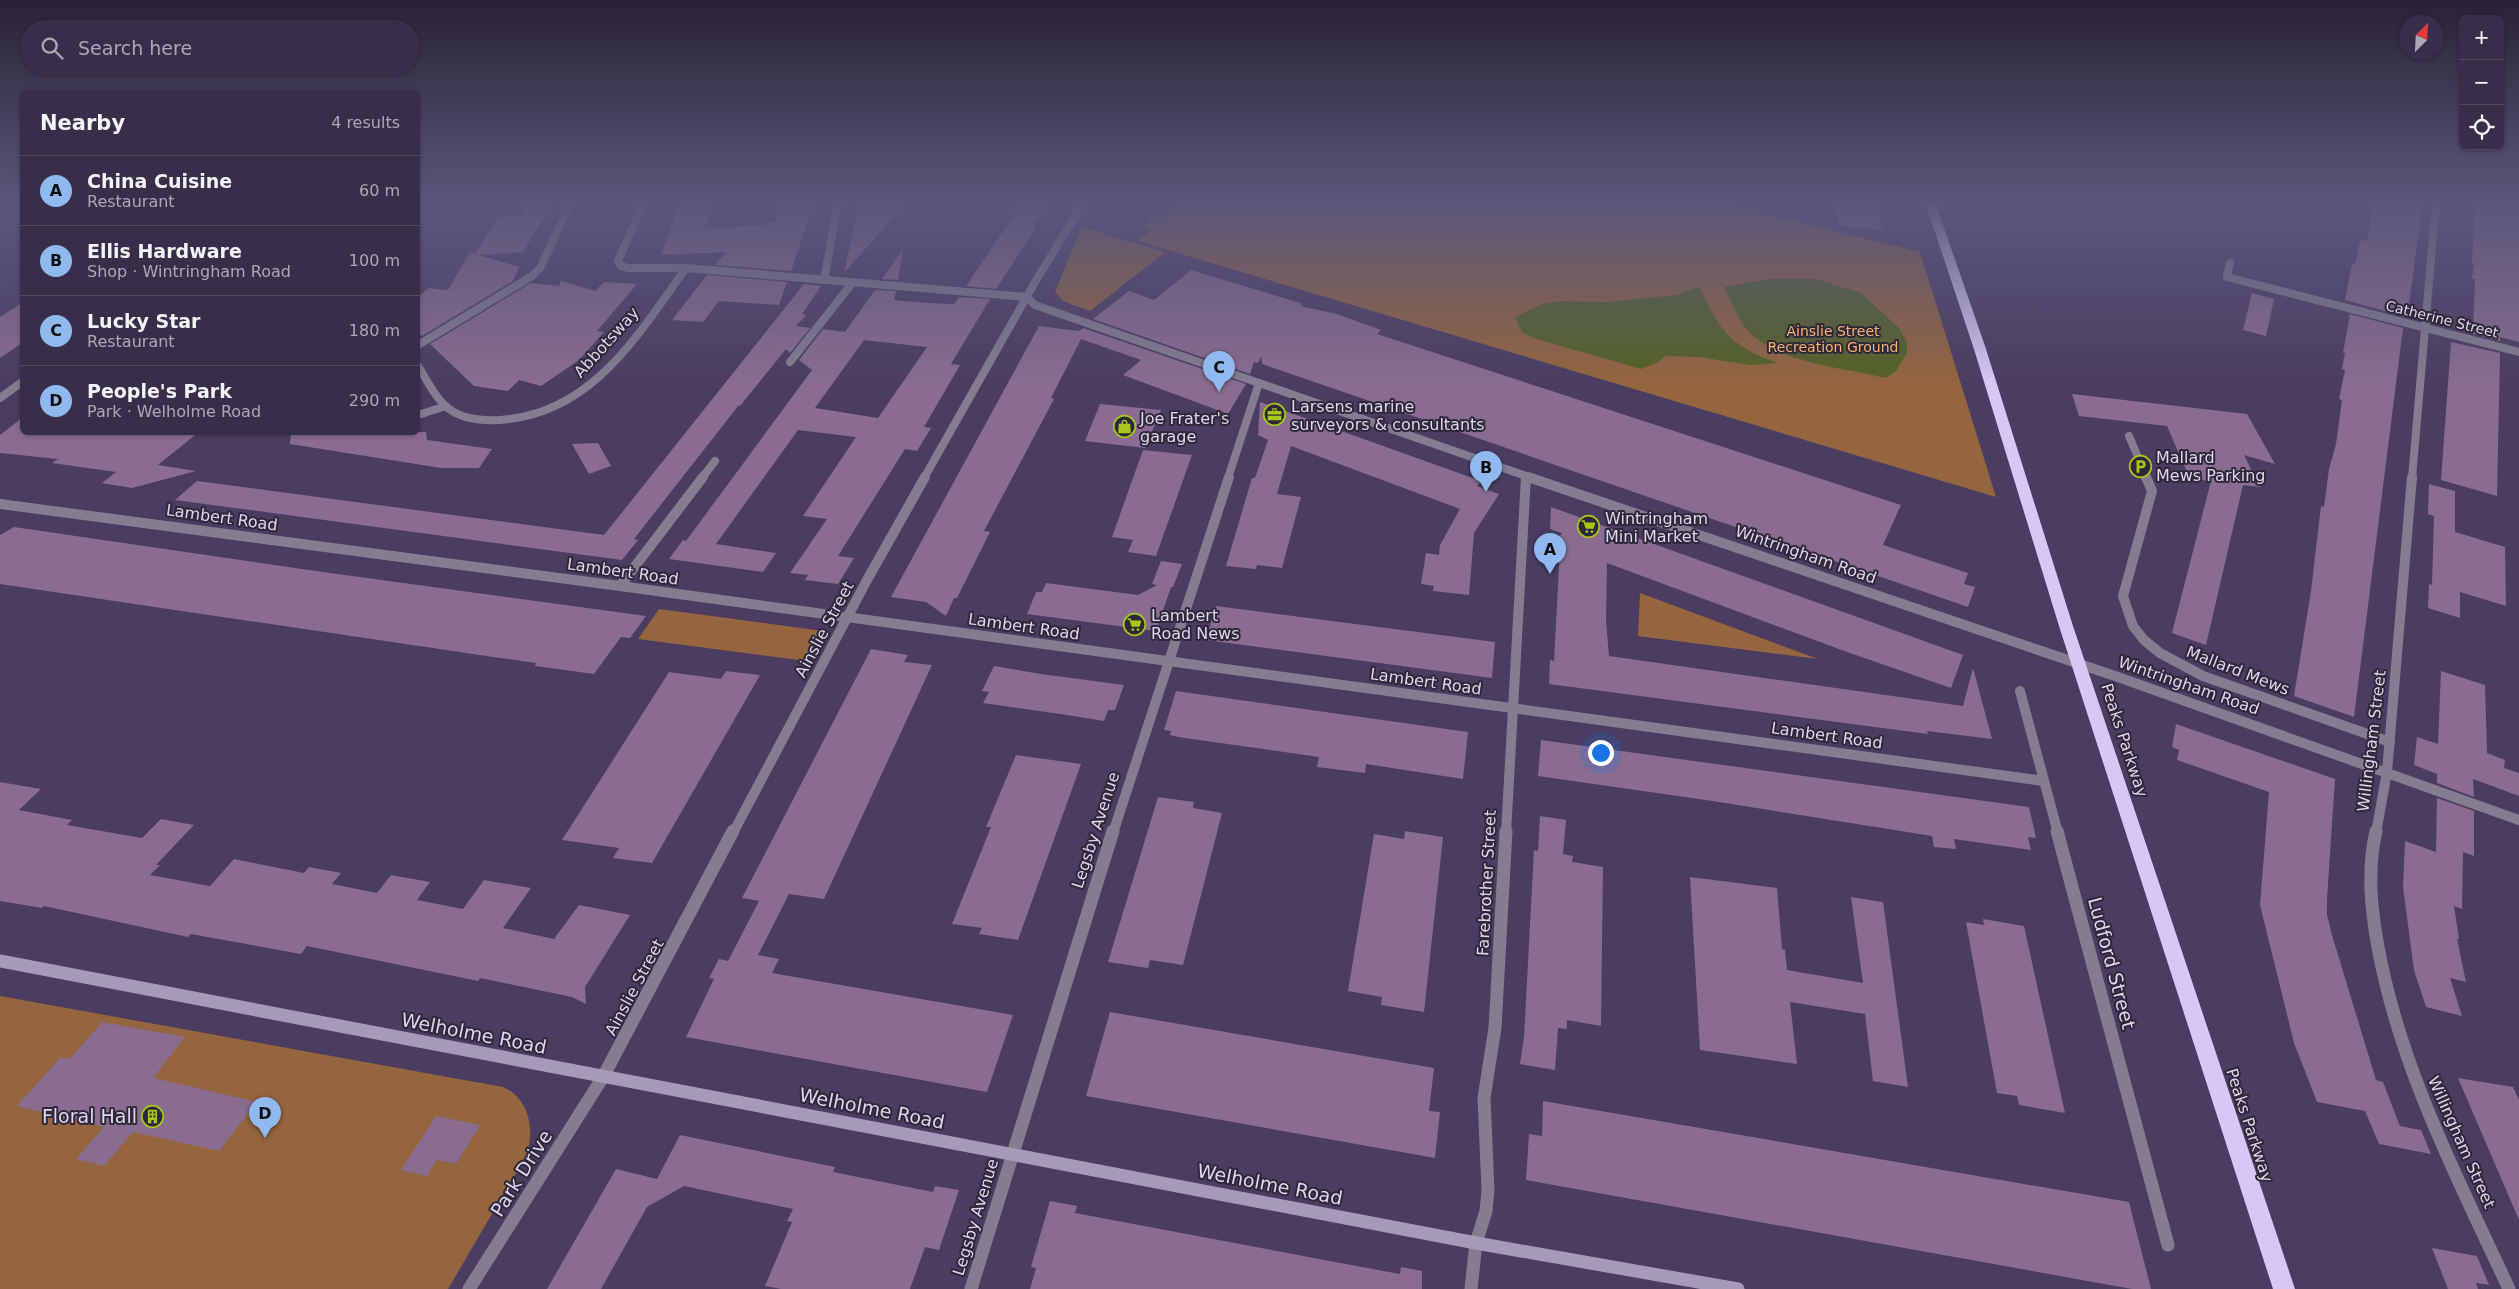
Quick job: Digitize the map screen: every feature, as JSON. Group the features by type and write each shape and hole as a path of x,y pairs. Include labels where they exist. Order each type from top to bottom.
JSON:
{"highway":[{"name":"Peaks Parkway","path":"1950,262 1979,346 2066,626 2284,1289"}],"main road":[{"name":"Welholme Road","path":"0,961 1476,1243 1738,1289"}],"street":[{"path":"420,344 532,276 543,262"},
{"path":"619,262 621,266 628,268 686,268 1027,297"},
{"path":"824,280 827,262"},
{"name":"Ainslie Street","path":"603,1076 847,618 1048,262"},
{"name":"Willingham Street","path":"2430,262 2387,772 2369,863 2373,921 2381,973 2401,1039 2422,1095 2509,1289"},
{"name":"Catherine Street","path":"2230,263 2227,277 2519,352"},
{"name":"Abbotsway","path":"420,369 446,406 463,416 500,421 531,417 560,406 582,392 618,356 686,268"},
{"path":"790,362 853,282"},
{"name":"Wintringham Road","path":"1027,297 1035,305 1526,476 2007,640 2387,772 2519,820"},
{"path":"0,398 20,383"},
{"name":"Legsby Avenue","path":"972,1286 1167,662 1258,383"},
{"path":"420,413 446,406"},
{"name":"Mallard Mews","path":"2129,436 2152,490 2123,596 2133,626 2144,640 2160,653 2203,676 2390,742"},
{"path":"620,586 715,461"},
{"name":"Farebrother Street","path":"1471,1289 1476,1243 1486,1211 1488,1190 1484,1098 1495,1028 1526,476"},
{"name":"Lambert Road","path":"0,504 620,586 2044,781"},
{"name":"Ludford Street","path":"2020,691 2168,1245"},
{"name":"Park Drive","path":"470,1289 603,1076"}],"green space":[{"path":"1067,262 1152,262 1090,311 1063,301 1055,292"},
{"name":"Ainslie Street Recreation Ground","path":"1209,262 1923,262 1996,497"},
{"path":"1640,593 1818,659 1638,636"},
{"path":"659,609 823,631 806,661 638,639"},
{"path":"0,996 503,1087 512,1092 525,1108 530,1126 529,1146 526,1156 448,1289 0,1289"}],"shaded area":[{"path":"1767,279 1816,279 1861,293 1899,328 1907,342 1907,353 1896,371 1886,378 1812,363 1776,350 1760,341 1743,326 1724,287"},
{"path":"1699,287 1714,315 1729,336 1749,351 1778,363 1750,365 1699,357 1666,356 1656,363 1641,369 1533,338 1522,332 1515,317 1542,304 1560,301 1607,302 1676,295"}],"building":[{"path":"464,262 503,262 519,267 513,281 422,336 420,334 420,295 429,288 448,290"},
{"path":"717,262 794,262 791,271 715,265"},
{"path":"846,262 854,262 844,273"},
{"path":"894,262 901,262 898,280 882,279"},
{"path":"982,262 1013,262 996,289 966,286"},
{"path":"2355,262 2415,262 2407,317 2345,300 2352,264"},
{"path":"2519,262 2519,342 2500,337 2500,341 2473,334 2475,279 2472,279 2474,264 2472,263"},
{"path":"1191,270 1303,304 1300,306 1337,314 1381,330 1377,334 1901,505 1883,545 1968,573 1964,584 1975,587 1968,607 1262,364 1262,356 1258,363 1254,362 1250,374 1093,319 1129,291 1154,300"},
{"path":"707,275 787,282 779,305 719,301 703,322 672,320"},
{"path":"561,281 595,291 604,282 637,284 597,331 604,332 579,360 541,386 519,380 508,391 474,386 430,344 531,283 559,286"},
{"path":"804,284 821,286 802,314 806,315 796,326 810,328 790,353 786,349 739,405 634,539 638,540 622,560 175,500 197,481 604,535"},
{"path":"875,290 896,291 894,300 927,303 954,304 959,297 990,299 951,364 960,365 924,427 931,428 917,451 905,449 838,556 854,558 838,584 805,580 808,575 790,573 827,519 803,516 856,437 798,430 716,544 776,553 763,572 669,559 683,540 686,541 812,370 799,360 823,329 845,332","holes":["864,340 927,347 878,418 815,408"]},
{"path":"2252,293 2274,299 2266,336 2243,330"},
{"path":"20,304 20,344 0,358 0,317"},
{"path":"2350,314 2403,328 2354,717 2294,696 2311,591 2321,506 2324,507 2329,469 2336,444 2342,400 2339,399 2345,370 2342,369 2345,353 2343,353"},
{"path":"1039,326 1079,331 1083,328 1246,384 1228,414 1123,375 1141,360 1081,339 1051,398 1054,399 984,531 990,532 946,616 926,602 891,597"},
{"path":"2451,342 2500,353 2497,496 2441,480"},
{"path":"2072,394 2247,414 2275,464 2244,455 2260,487 2243,485 2206,645 2172,633 2211,481 2190,479 2167,426 2079,416"},
{"path":"1260,402 1481,481 1477,486 1499,494 1474,533 1469,595 1433,591 1434,586 1421,584 1426,553 1439,555 1440,545 1460,509 1291,446 1277,494 1301,497 1282,568 1257,565 1256,569 1226,566 1252,478 1255,478 1268,440 1258,435"},
{"name":"Joe Frater's garage","path":"1100,404 1161,410 1145,448 1085,441"},
{"path":"20,420 20,435 195,435 158,465 196,471 132,488 102,483 116,472 52,463 58,459 0,453 0,435"},
{"path":"420,432 426,432 427,440 492,449 479,468 441,468 290,444 291,435 420,435"},
{"path":"598,443 611,466 589,474 572,444"},
{"path":"1143,450 1192,455 1156,556 1128,552 1133,540 1112,537"},
{"path":"2429,484 2455,491 2455,532 2505,547 2506,606 2460,592 2460,618 2428,608 2429,584 2432,585 2434,516 2428,514"},
{"path":"1551,507 1963,655 1951,688 1847,652 1607,563 1606,620 1609,656 1963,706 1973,668 1992,739 1927,731 1928,734 1549,684 1550,660 1554,661 1560,548 1553,545 1562,533 1550,529"},
{"path":"14,527 646,616 630,638 621,637 594,674 535,666 536,663 0,584 0,535"},
{"path":"1161,561 1182,564 1173,587 1171,587 1156,631 1027,614 1036,592 1042,592 1046,583 1138,595 1157,585 1152,584"},
{"path":"1216,606 1495,642 1492,678 1206,640"},
{"path":"871,649 908,655 904,662 932,665 824,899 789,894 758,955 779,959 772,973 1013,1015 987,1092 686,1037 714,979 709,978 719,959 728,961 759,901 742,898"},
{"path":"994,666 1124,685 1115,710 1108,710 1104,721 983,703 989,692 982,691"},
{"path":"726,671 760,675 652,863 613,858 619,848 562,840 669,672 721,679"},
{"path":"2441,671 2485,685 2487,753 2505,760 2504,768 2519,773 2519,796 2473,779 2474,797 2437,783 2437,774 2414,765 2417,737 2438,744"},
{"path":"1176,691 1468,732 1463,779 1366,764 1365,773 1317,767 1319,757 1170,735 1171,731 1164,730"},
{"path":"2176,724 2335,779 2327,899 2327,915 2332,935 2376,1080 2383,1082 2400,1126 2421,1130 2431,1154 2379,1144 2365,1111 2317,1102 2294,1043 2260,905 2269,792 2177,760 2179,750 2172,747"},
{"path":"1541,740 2029,807 2036,838 2028,837 2031,850 1954,839 1956,849 1934,847 1932,836 1706,800 1538,776"},
{"path":"1016,755 1081,764 1018,940 979,934 982,928 952,924 991,827 986,827"},
{"path":"0,782 41,789 19,810 72,820 67,825 142,838 161,819 194,825 156,865 160,865 150,875 210,886 234,859 304,873 309,867 341,873 332,884 377,893 391,875 430,882 417,900 463,909 484,880 531,888 503,928 554,939 579,905 630,915 585,987 586,1004 572,997 480,978 478,981 307,946 301,954 191,934 188,937 44,906 42,908 0,901"},
{"path":"1158,797 1194,802 1193,808 1222,813 1183,965 1150,960 1148,968 1108,962"},
{"path":"2437,798 2474,811 2474,856 2463,852 2462,909 2454,906 2459,939 2457,939 2466,982 2450,978 2462,1016 2426,1007 2414,970 2403,887 2405,841 2436,852"},
{"path":"1540,816 1566,820 1563,854 1573,856 1572,862 1603,867 1601,1026 1567,1020 1567,1029 1558,1028 1555,1070 1520,1064 1524,1037 1534,850 1538,851"},
{"path":"1405,831 1443,837 1424,1012 1381,1005 1382,997 1348,991 1374,834 1404,839"},
{"path":"1690,877 1777,888 1782,949 1785,950 1787,970 1863,983 1851,897 1883,902 1908,1087 1873,1081 1865,1014 1790,1002 1797,1064 1700,1050"},
{"path":"1983,919 2024,926 2065,1113 2019,1105 2017,1096 1997,1093 1966,922 1984,925"},
{"path":"1110,1012 1434,1068 1429,1111 1440,1112 1435,1158 1086,1096"},
{"name":"Floral Hall","path":"102,1022 185,1037 153,1078 257,1102 219,1151 133,1132 104,1166 76,1159 104,1127 17,1106 61,1057 70,1059"},
{"path":"2458,1078 2513,1087 2519,1100 2519,1220"},
{"path":"1543,1101 2129,1202 2151,1289 2132,1289 1526,1180 1529,1134 1542,1136"},
{"path":"436,1116 480,1125 456,1164 437,1160 427,1176 401,1170"},
{"path":"680,1135 835,1167 833,1172 933,1192 935,1186 959,1190 939,1250 925,1247 910,1289 781,1289 765,1286 792,1222 787,1221 793,1209 684,1186 647,1207 601,1289 547,1289 616,1169 657,1179"},
{"path":"1050,1201 1077,1206 1075,1213 1400,1274 1401,1267 1422,1271 1422,1289 1030,1289 1036,1268 1031,1267"},
{"path":"2432,1248 2477,1256 2489,1285 2476,1283 2478,1289 2448,1289"}],"place":[{"name":"Lucky Star","path":"1219,392"},
{"name":"Larsens marine surveyors & consultants","path":"1275,415"},
{"name":"Joe Frater's garage","path":"1124,427"},
{"name":"Mallard Mews Parking","path":"2140,466"},
{"name":"Ellis Hardware","path":"1486,492"},
{"name":"Wintringham Mini Market","path":"1589,527"},
{"name":"China Cuisine","path":"1550,574"},
{"name":"Lambert Road News","path":"1135,624"},
{"name":"Floral Hall","path":"153,1116"},
{"name":"People's Park","path":"265,1138"}]}
